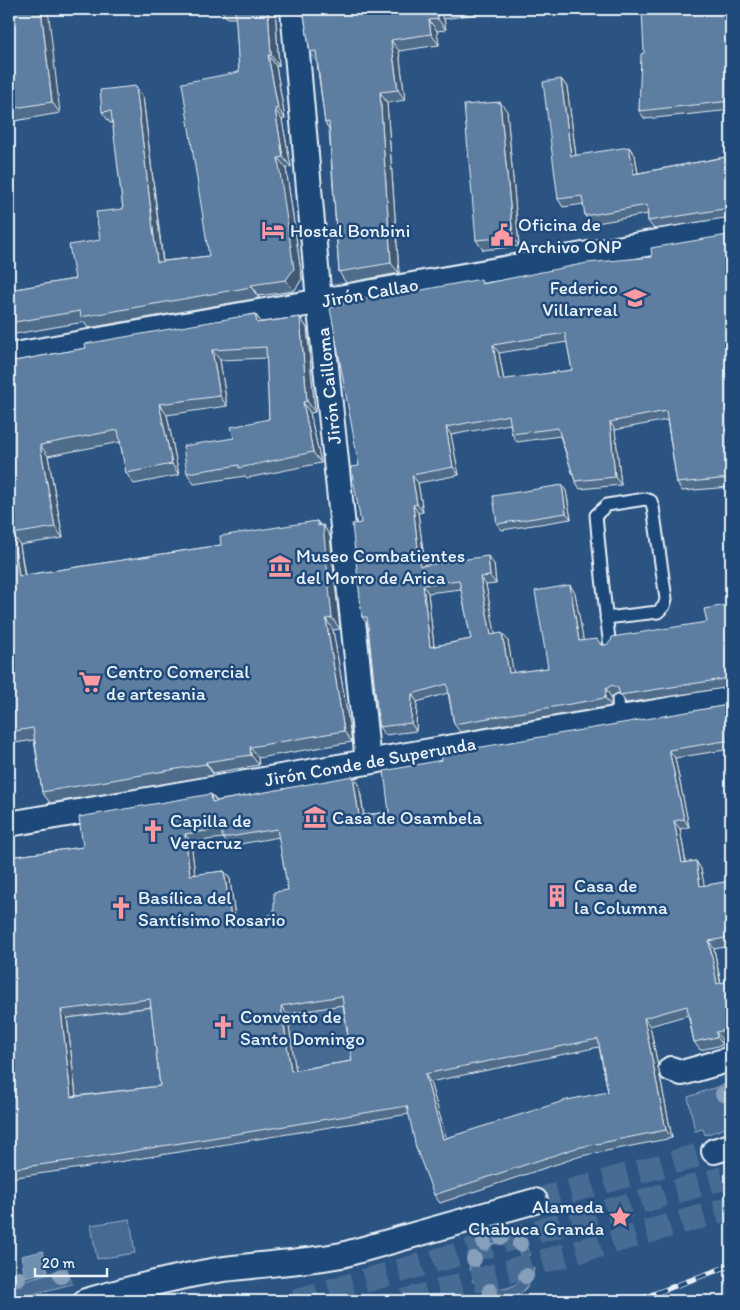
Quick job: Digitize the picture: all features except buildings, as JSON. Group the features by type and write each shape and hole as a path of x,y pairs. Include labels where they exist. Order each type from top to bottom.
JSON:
{"street":[{"name":"Jirón Cailloma","path":"293,9 319,301 368,762"},
{"name":"Jirón Callao","path":"9,356 731,228"},
{"name":"Jirón Conde de Superunda","path":"9,824 368,762 618,709 731,699"},
{"path":"671,1069 682,1074 731,1059"},
{"path":"86,1301 176,1278 224,1269 313,1260 342,1255 535,1201"}],"lane":[{"path":"606,618 658,612 664,606 666,599 651,501 645,499 607,505 596,515 606,618 610,646"}],"shaded area":[{"path":"347,1004 357,1069 297,1079 287,1014"},
{"path":"156,1007 166,1094 77,1105 67,1018"},
{"path":"731,1082 731,1126 705,1135 703,1129 695,1131 688,1097"},
{"path":"130,1219 135,1253 97,1259 91,1225"},
{"path":"501,1234 522,1241 531,1254 523,1259 518,1250 511,1245 503,1243 493,1244 480,1254 478,1270 469,1270 472,1256 478,1246 488,1238"},
{"path":"43,1251 48,1272 25,1277 21,1256"},
{"path":"9,1261 14,1283 67,1268 72,1284 9,1300"},
{"path":"524,1268 534,1268 531,1280 525,1289 517,1295 508,1298 498,1298 489,1295 472,1280 480,1277 492,1287 506,1288 518,1282"}],"tunnel":[{"path":"535,1201 714,1151"},
{"path":"295,1301 723,1178"},
{"path":"404,1301 731,1208"}],"railway":[{"path":"635,1301 731,1265"}],"place":[{"name":"Hostal Bonbini","path":"273,230"},
{"name":"Oficina de Archivo ONP","path":"502,235"},
{"name":"Federico Villarreal","path":"635,298"},
{"name":"Museo Combatientes del Morro de Arica","path":"280,566"},
{"name":"Centro Comercial de artesania","path":"90,682"},
{"name":"Casa de Osambela","path":"315,817"},
{"name":"Capilla de Veracruz","path":"153,831"},
{"name":"Casa de la Columna","path":"557,896"},
{"name":"Basílica del Santísimo Rosario","path":"121,908"},
{"name":"Convento de Santo Domingo","path":"223,1027"},
{"name":"Alameda Chabuca Granda","path":"620,1217"}]}
